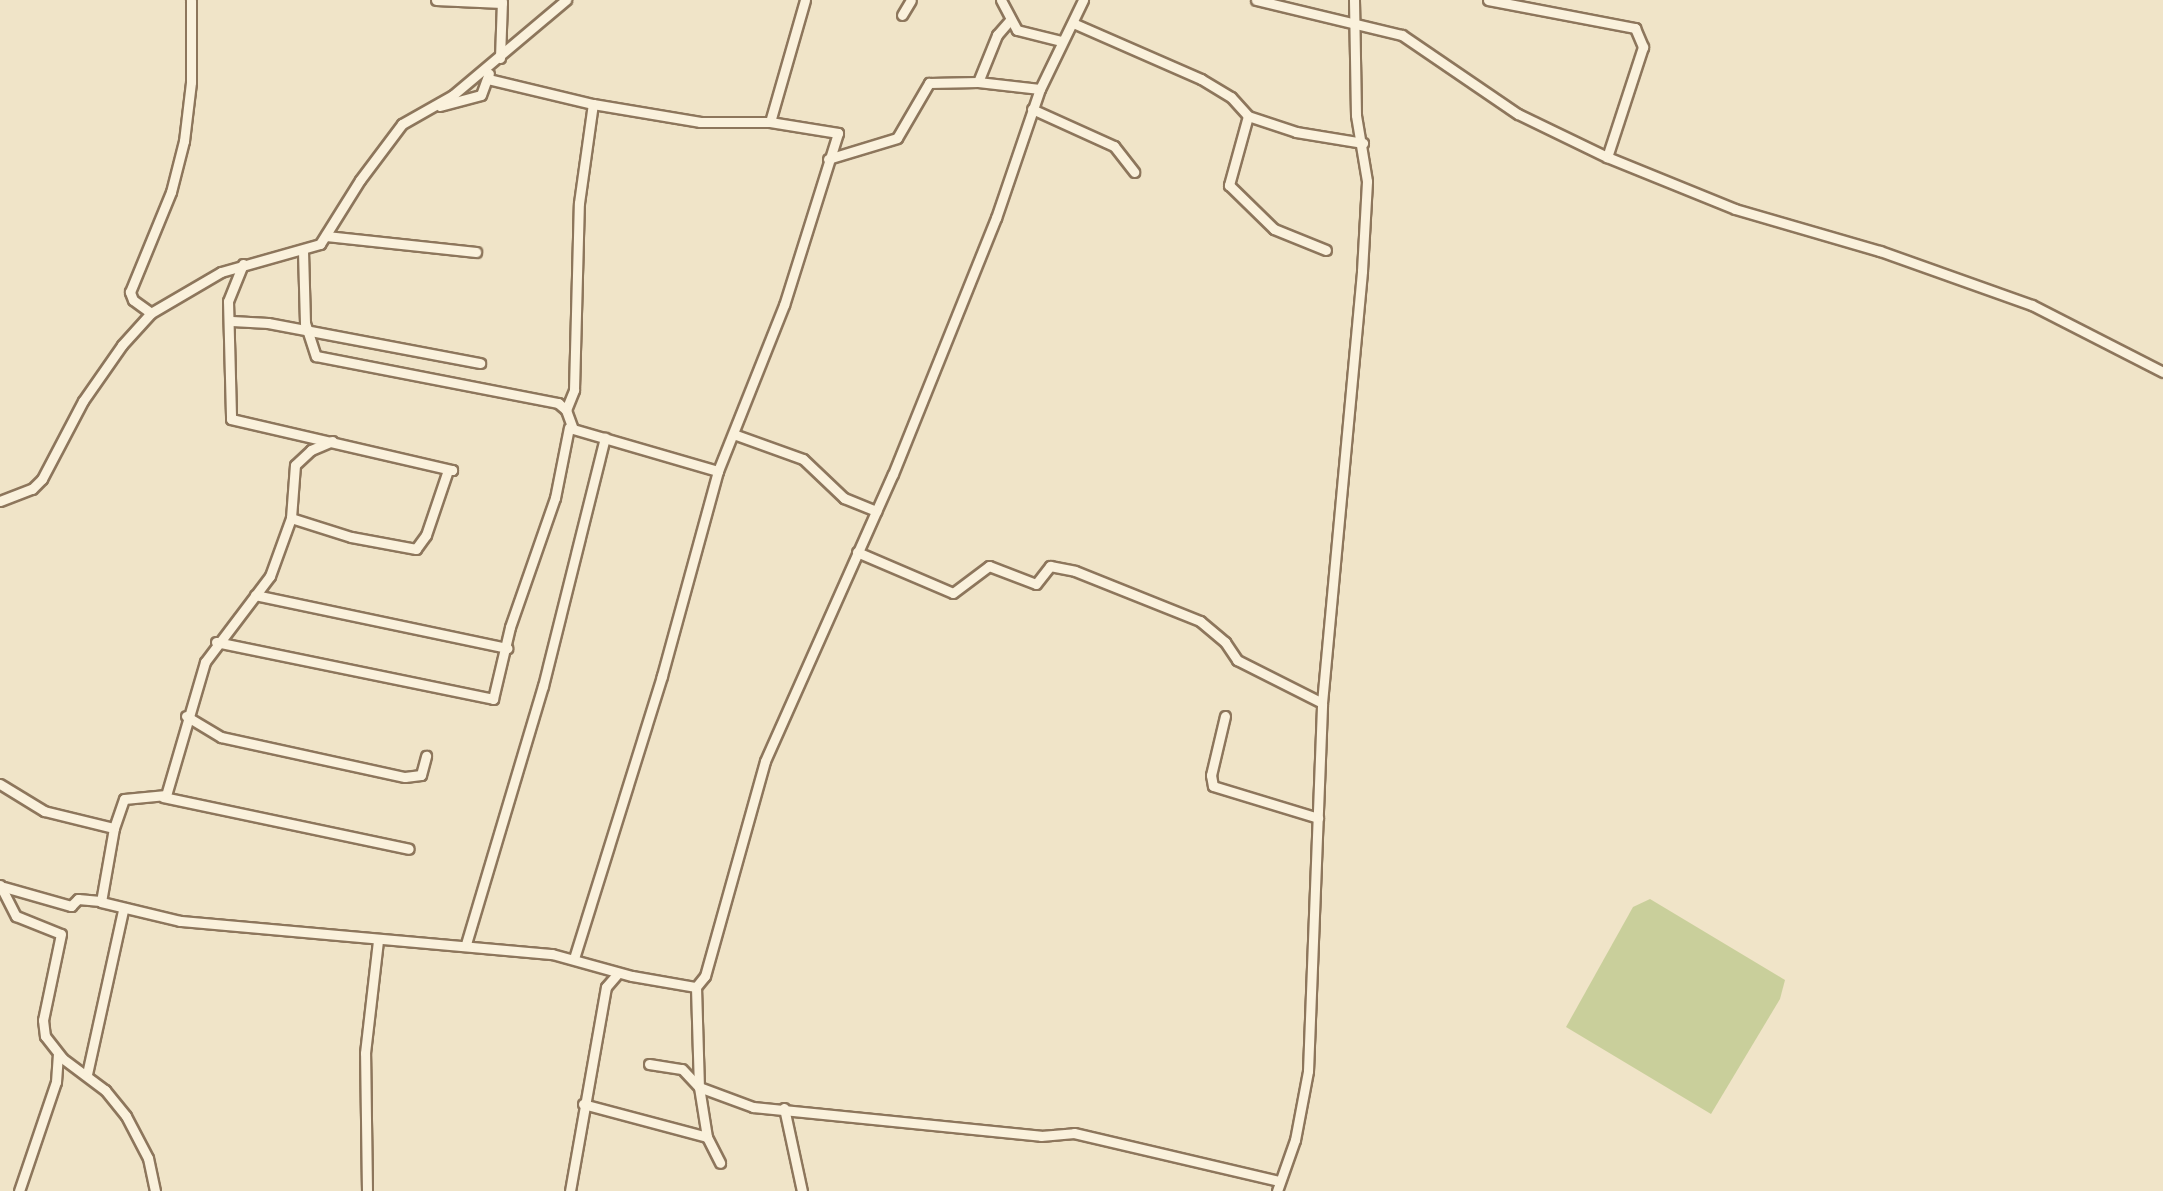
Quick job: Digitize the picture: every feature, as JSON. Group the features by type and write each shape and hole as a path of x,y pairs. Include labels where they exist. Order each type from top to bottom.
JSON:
{"street":[{"path":"150,313 133,300 131,292 171,192 184,141 191,82 191,0"},
{"path":"436,0 502,2 500,58"},
{"path":"0,501 32,489 42,479 83,401 122,345 150,313 198,283 243,264 303,251 326,236 393,134 500,58 566,0"},
{"path":"770,122 805,0"},
{"path":"902,15 911,0"},
{"path":"1001,0 1009,21 1023,32 1061,41"},
{"path":"720,1163 707,1137 699,1087 696,987 705,976 765,761 876,511 996,218 1040,89 1083,0"},
{"path":"1256,0 1354,21 1418,43 1518,114 1607,157 1735,209 1880,251 2032,305 2163,372"},
{"path":"649,1064 682,1069 699,1087 753,1107 784,1108 1041,1136 1074,1133 1278,1186 1294,1140 1308,1071 1322,703 1362,271 1367,181 1363,143 1356,115 1354,0"},
{"path":"1488,0 1635,28 1643,47 1607,157"},
{"path":"978,82 998,35 1009,21"},
{"path":"1073,23 1201,79 1231,97 1248,116 1296,132 1363,143"},
{"path":"432,107 481,95 488,79 490,65"},
{"path":"488,79 593,104 700,122 770,122 836,131 784,305 736,435 718,471 662,676 574,958"},
{"path":"828,159 897,138 929,83 978,82 1040,89"},
{"path":"216,642 488,699 494,697 555,498 569,427 566,410 574,390 579,203 593,104"},
{"path":"1032,109 1114,146 1134,172"},
{"path":"1248,116 1229,185 1274,229 1326,250"},
{"path":"326,236 476,252"},
{"path":"303,251 307,331 314,353 323,359 558,404 566,410"},
{"path":"243,264 228,301 232,321 231,419 453,470 448,470 420,546 412,549 379,543 291,518"},
{"path":"232,321 242,319 480,363"},
{"path":"569,427 718,471"},
{"path":"736,435 803,459 844,498 876,511"},
{"path":"466,944 543,686 605,438"},
{"path":"163,797 186,716 216,642 270,576 291,518 295,465 311,450 332,442"},
{"path":"857,552 953,593 989,566 1037,584 1050,566 1075,571 1200,621 1225,642 1237,660 1322,703"},
{"path":"255,596 508,648"},
{"path":"186,716 221,737 405,777 421,775 426,756"},
{"path":"1225,716 1211,775 1213,786 1318,818"},
{"path":"0,784 44,811 114,828"},
{"path":"100,901 114,828 128,796 163,797 409,849"},
{"path":"2,886 71,906 78,899 100,901 123,909 180,921 378,940 466,944 574,958 618,973 696,987"},
{"path":"2,886 16,916 61,936 42,1028 58,1055 87,1074 113,1099 134,1128 148,1158 155,1191"},
{"path":"87,1074 123,909"},
{"path":"367,1191 365,1053 378,940"},
{"path":"570,1191 583,1104 607,982 618,973"},
{"path":"19,1191 56,1082 58,1055"},
{"path":"583,1104 707,1137"},
{"path":"784,1108 802,1191"}],"green space":[{"path":"1650,899 1785,980 1780,999 1711,1114 1566,1027 1633,907"}]}
